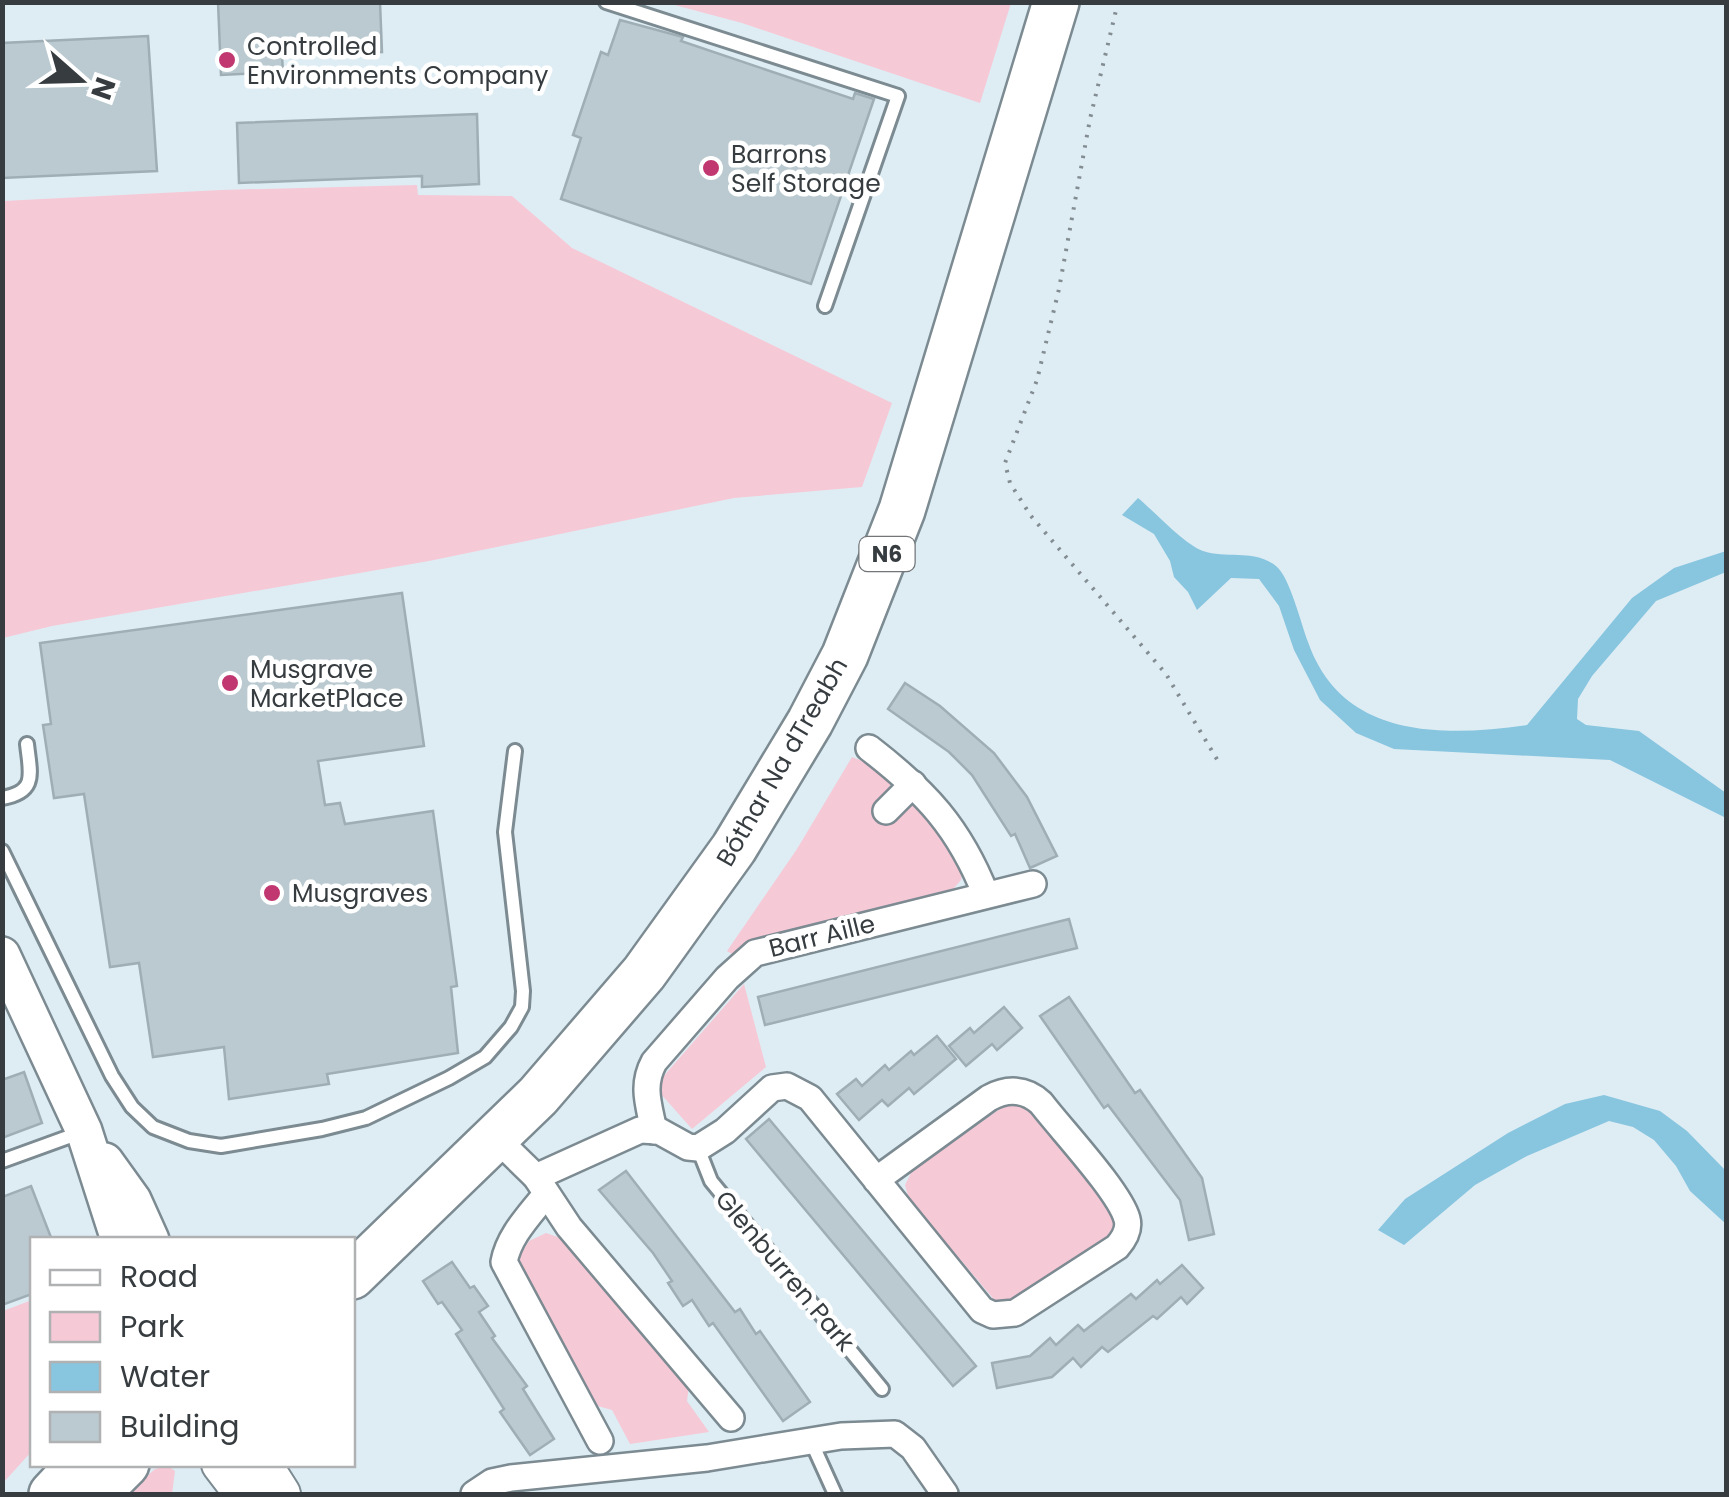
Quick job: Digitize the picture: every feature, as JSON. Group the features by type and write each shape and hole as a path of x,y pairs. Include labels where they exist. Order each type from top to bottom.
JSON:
{"highway":[{"name":"Bóthar Na dTreabh","path":"355,1274 426,1202 497,1139 586,1042 666,946 766,797 845,656 879,575 924,447 1056,2"},
{"name":"Bóthar Na dTreabh","path":"355,1238 426,1202"},
{"path":"52,1494 77,1467"},
{"path":"96,1494 123,1467"}],"main road":[{"path":"2,955 84,1131 119,1237"},
{"path":"84,1131 132,1200 149,1237"},
{"path":"44,1494 55,1467"},
{"path":"224,1467 244,1494"},
{"path":"264,1467 281,1494"}],"street":[{"path":"869,748 914,784 945,817 960,838 986,895"},
{"path":"886,810 914,784"},
{"name":"Barr Aille","path":"654,1130 646,1094 647,1075 654,1062 727,978 755,953 1033,884"},
{"path":"600,1441 504,1262 506,1250 541,1186 608,1142 640,1130 654,1130 698,1148 725,1131 772,1088 787,1086 810,1098 876,1180 982,1310 993,1314 1024,1309 1117,1248 1127,1233 1129,1222 1120,1202 1032,1094 1002,1091 988,1098 876,1180"},
{"path":"497,1139 541,1186 569,1227 731,1418"},
{"path":"474,1494 492,1482 511,1478 895,1434 913,1448 945,1494"}],"lane":[{"path":"606,2 898,96 825,306"},
{"path":"2,798 23,793 28,786 31,776 27,744"},
{"path":"2,852 112,1076 132,1106 153,1127 189,1141 221,1146 322,1128 366,1118 485,1057 522,1006 506,832 515,751"},
{"path":"2,1161 84,1131"},
{"name":"Glenburren Park","path":"698,1148 711,1181 882,1388"},
{"path":"811,1441 835,1494"}],"path":[{"path":"1118,2 1090,119 1055,307 1036,380 1005,463 1010,483 1031,516 1166,674 1218,761"}],"green space":[{"path":"667,3 1011,3 980,103 742,23"},
{"path":"417,185 418,195 512,196 572,248 892,403 862,487 734,498 429,561 52,626 3,638 3,201"},
{"path":"852,757 878,767 889,777 891,791 907,806 919,805 964,864 961,880 949,894 737,957 727,951 797,849"},
{"path":"744,984 766,1067 692,1129 660,1093 662,1078"},
{"path":"1004,1106 1029,1109 1115,1213 1113,1235 1016,1301 997,1303 909,1199 905,1185 912,1171"},
{"path":"546,1233 566,1240 689,1385 687,1401 709,1432 630,1444 612,1410 594,1405 517,1260 529,1241"},
{"path":"30,1301 30,1453 3,1483 3,1311"},
{"path":"169,1467 175,1471 172,1494 127,1494 155,1469"}],"water":[{"path":"1138,498 1203,551 1250,556 1276,566 1290,590 1324,674 1345,698 1370,714 1429,730 1527,725 1632,598 1674,568 1726,551 1726,572 1656,601 1592,676 1578,699 1577,719 1586,725 1639,731 1726,793 1726,818 1610,760 1394,749 1356,733 1320,700 1294,650 1279,606 1259,579 1231,578 1197,610 1174,577 1170,561 1154,534 1122,515"},
{"path":"1604,1095 1660,1111 1687,1131 1726,1171 1726,1224 1690,1191 1654,1140 1633,1127 1609,1121 1527,1156 1475,1185 1404,1245 1378,1230 1405,1199 1508,1133 1565,1104"}],"building":[{"path":"218,2 380,2 382,52 282,56 283,72 221,75"},
{"name":"Barrons Self Storage","path":"620,20 683,37 681,41 853,99 855,93 874,99 811,284 561,199 581,138 573,135 601,52 608,55"},
{"path":"148,36 157,171 2,178 2,43"},
{"path":"477,114 479,184 422,187 422,176 239,183 237,123"},
{"path":"402,593 424,746 318,761 325,805 340,803 345,824 433,811 457,986 451,987 458,1053 327,1074 329,1084 229,1099 224,1047 153,1057 139,963 110,967 84,794 54,798 43,725 51,724 40,643"},
{"path":"905,683 940,706 994,753 1027,797 1057,856 1030,868 1015,834 1011,836 972,775 949,752 888,709"},
{"path":"1069,919 1077,948 765,1025 758,997"},
{"path":"1069,997 1135,1093 1140,1090 1202,1178 1214,1234 1189,1240 1180,1200 1108,1105 1104,1108 1040,1016"},
{"path":"1004,1007 1022,1028 997,1050 992,1044 966,1066 949,1046 970,1028 974,1033"},
{"path":"937,1036 956,1059 914,1094 909,1088 888,1106 882,1100 859,1120 837,1094 856,1079 862,1086 885,1065 889,1070"},
{"path":"24,1072 42,1123 2,1138 2,1080"},
{"path":"769,1119 976,1366 953,1386 746,1139"},
{"path":"626,1171 735,1312 740,1309 756,1334 760,1331 810,1402 783,1421 713,1323 709,1326 692,1300 683,1306 653,1253 599,1190"},
{"path":"31,1186 51,1237 30,1237 30,1295 2,1305 2,1197"},
{"path":"452,1262 488,1306 479,1312 495,1336 492,1338 527,1386 523,1389 554,1439 530,1455 500,1412 504,1409 456,1334 462,1330 423,1281"},
{"path":"1182,1265 1203,1288 1187,1304 1181,1297 1157,1319 1153,1316 1108,1352 1102,1347 1081,1367 1073,1358 1052,1377 997,1388 992,1363 1030,1356 1050,1338 1056,1345 1078,1325 1084,1331 1131,1294 1136,1299"}],"place":[{"name":"Controlled Environments Company","path":"227,60"},
{"name":"Barrons Self Storage","path":"711,168"},
{"name":"Musgrave MarketPlace","path":"230,683"},
{"name":"Musgraves","path":"272,893"}]}
